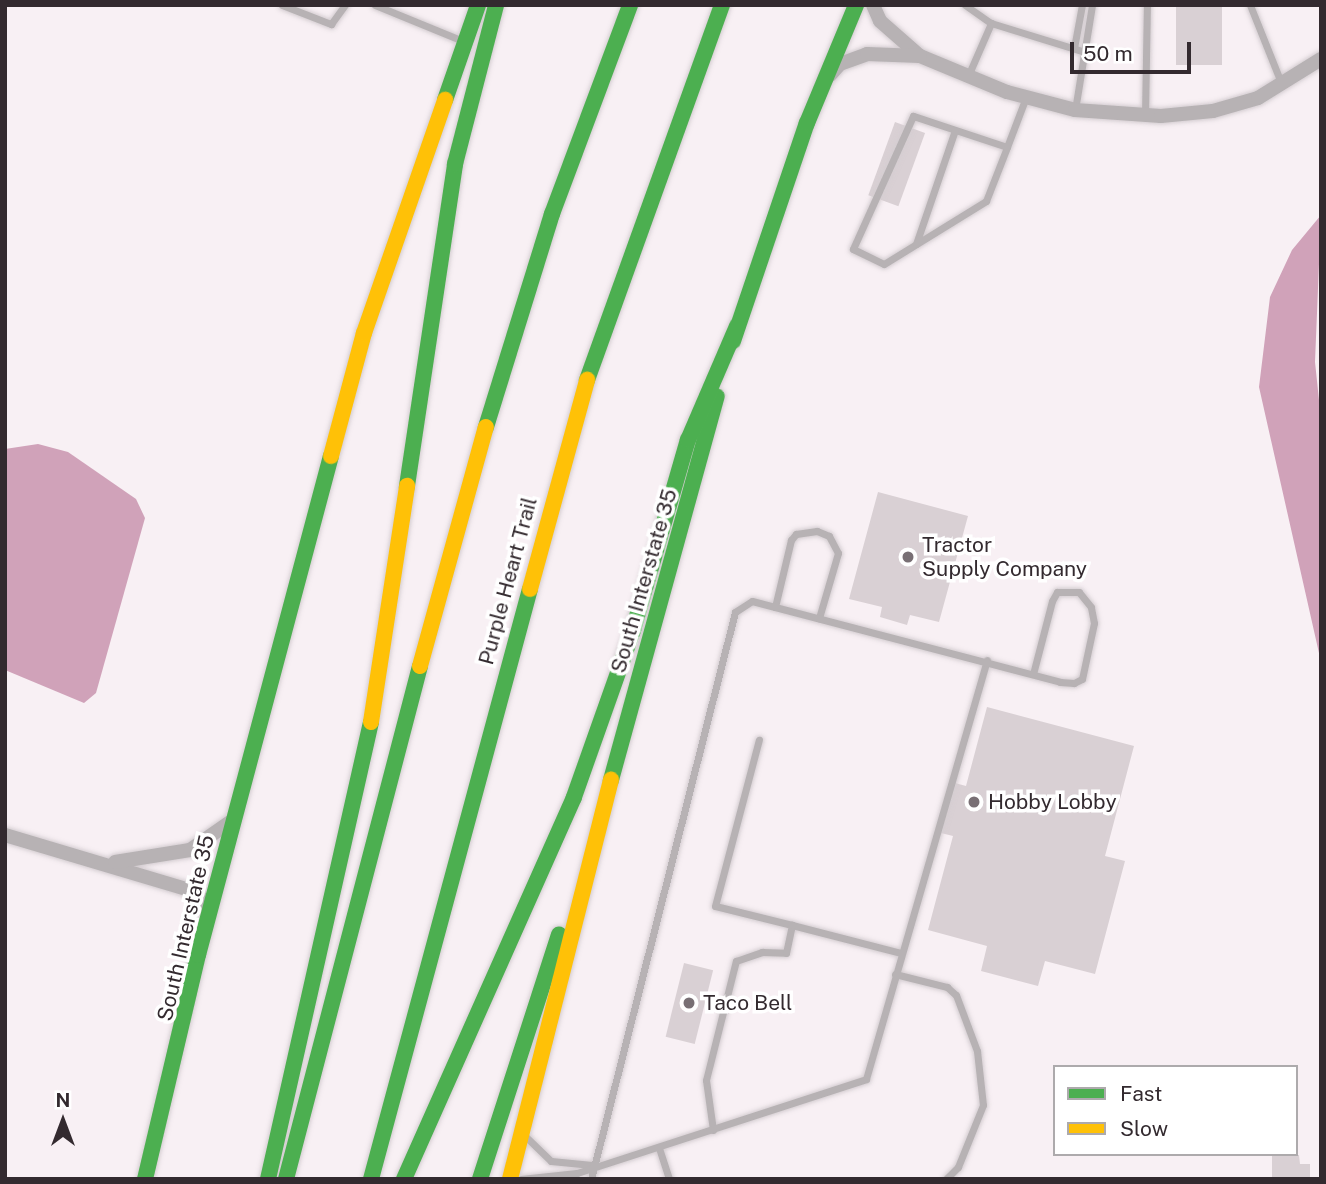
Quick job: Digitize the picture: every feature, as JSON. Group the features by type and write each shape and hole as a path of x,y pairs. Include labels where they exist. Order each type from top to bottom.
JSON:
{"main road":[{"name":"South Interstate 35","path":"145,1179 233,820 364,333 463,41 478,5"},
{"path":"268,1179 369,735 455,164 496,5"},
{"path":"286,1179 470,477 552,214 630,5"},
{"name":"Purple Heart Trail","path":"371,1179 598,339 722,5"},
{"name":"South Interstate 35","path":"510,1179 592,849 737,326 824,81 856,5"},
{"path":"404,1179 574,797 633,630 688,440 737,326"},
{"path":"480,1179 544,974 592,849"}],"street":[{"path":"873,5 880,21 920,56 1026,97 1075,110 1145,115 1213,111 1282,85 1321,59"},
{"path":"824,81 840,64 867,54 920,56"},
{"path":"103,863 168,857 233,820"},
{"path":"5,835 190,890 211,906"}],"lane":[{"path":"282,5 331,24 345,5"},
{"path":"375,5 463,41"},
{"path":"965,5 991,23 1085,51"},
{"path":"1074,48 1082,5"},
{"path":"1075,110 1092,5"},
{"path":"1145,115 1147,5"},
{"path":"1251,5 1282,85"},
{"path":"968,76 991,23"},
{"path":"1007,147 913,116 853,249 884,264 986,201 1007,147 1026,97"},
{"path":"915,244 955,130"},
{"path":"775,607 791,540 796,534 817,531 829,536 838,553 819,618"},
{"path":"591,1179 592,1165 730,625 743,604 775,607 987,660 1033,674 1067,683 1082,679 1094,623 1091,607 1079,592 1057,592 1052,601 1033,674"},
{"path":"521,1179 577,1173 592,1165 659,1148 866,1079 987,660"},
{"path":"759,740 715,906 901,953"},
{"path":"713,1130 706,1080 736,961 762,952 786,953 792,925"},
{"path":"895,974 947,987 956,995 977,1051 984,1105 958,1167 946,1179"},
{"path":"522,1133 551,1161 592,1165"},
{"path":"659,1148 669,1179"}],"shaded area":[{"path":"1321,215 1315,362 1321,419 1321,662 1259,387 1270,297 1292,250"},
{"path":"38,444 68,452 136,499 145,518 96,693 84,703 5,670 5,449"}],"building":[{"path":"1176,5 1222,5 1222,65 1176,65"},
{"path":"895,122 925,133 898,206 868,195"},
{"name":"Tractor Supply Company","path":"878,492 968,516 939,622 910,615 907,625 880,617 882,607 849,599"},
{"path":"987,707 1134,746 1105,856 1125,861 1095,974 1045,961 1038,986 981,971 987,946 928,930 953,836 941,833 955,783 966,786"},
{"name":"Taco Bell","path":"684,963 713,970 695,1044 666,1037"},
{"path":"1299,1155 1300,1164 1310,1164 1310,1179 1272,1179 1272,1156"}],"traffic: fast":[{"path":"445,100 478,5"},
{"path":"407,486 455,164 496,5"},
{"path":"486,427 552,214 630,5"},
{"path":"587,380 722,5"},
{"path":"733,341 807,123 856,5"},
{"path":"404,1179 574,797 633,630 688,440 737,326"},
{"path":"611,780 717,396"},
{"path":"145,1179 198,955 331,456"},
{"path":"371,1179 530,589"},
{"path":"286,1179 420,666"},
{"path":"268,1179 371,722"},
{"path":"480,1179 559,934"}],"traffic: slow":[{"path":"331,456 364,333 445,100"},
{"path":"530,589 587,380"},
{"path":"420,666 486,427"},
{"path":"371,722 407,486"},
{"path":"510,1179 611,780"}],"place":[{"name":"Tractor Supply Company","path":"908,557"},
{"name":"Hobby Lobby","path":"974,802"},
{"name":"Taco Bell","path":"689,1003"}]}
